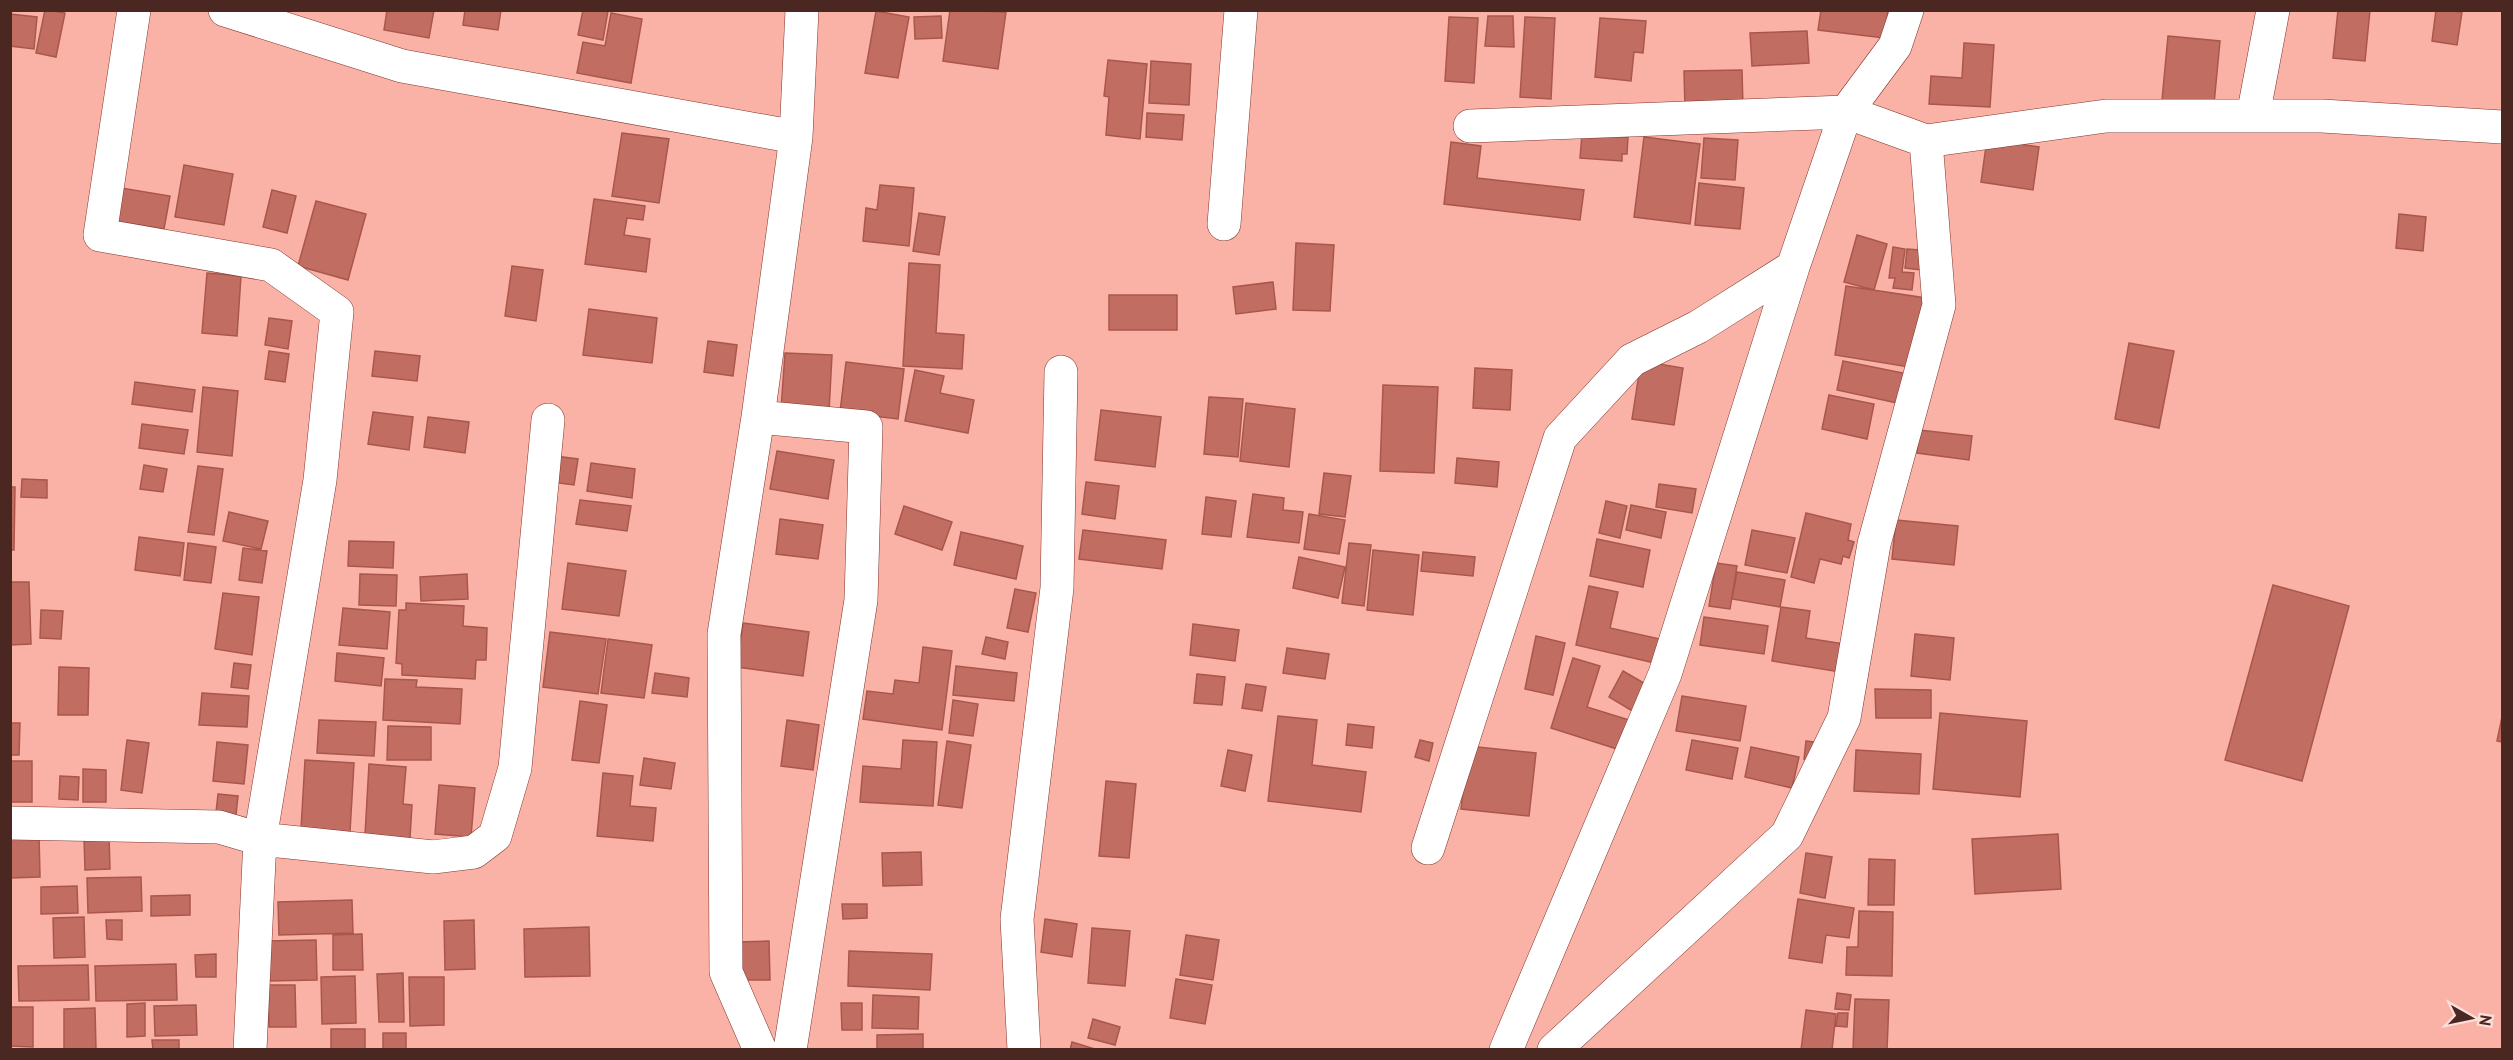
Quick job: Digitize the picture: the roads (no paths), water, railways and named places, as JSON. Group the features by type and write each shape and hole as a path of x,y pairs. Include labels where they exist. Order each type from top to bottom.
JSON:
{"street":[{"path":"134,10 100,235 271,265 338,312 320,480 261,839 250,1050"},
{"path":"225,10 402,66 796,137"},
{"path":"760,1050 726,972 724,646 796,137 802,10"},
{"path":"1224,224 1241,10"},
{"path":"1506,1050 1665,674 1793,267 1846,112 1895,46 1907,10"},
{"path":"2253,116 2272,10"},
{"path":"1470,126 1846,112 1926,141 2106,116 2322,116 2502,127"},
{"path":"1554,1050 1787,835 1844,718 1874,544 1939,304 1926,141"},
{"path":"1428,848 1560,438 1632,360 1698,327 1793,267"},
{"path":"1024,1050 1017,919 1057,588 1061,372"},
{"path":"758,417 866,427 861,600 790,1050"},
{"path":"10,823 219,827 261,839 433,857 474,852 495,836 515,768 548,420"}]}
